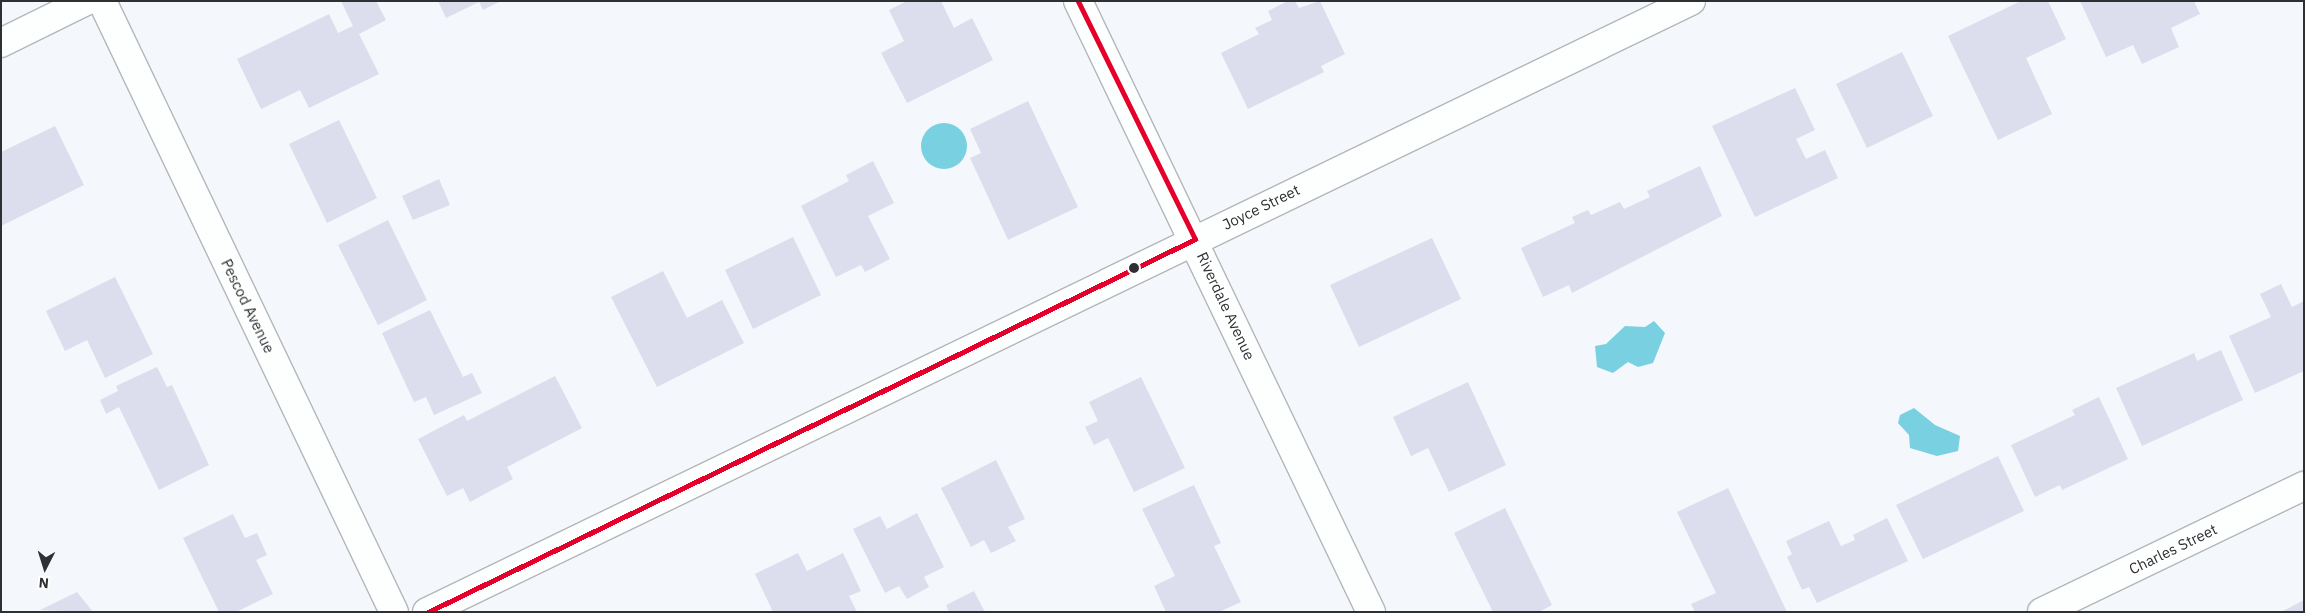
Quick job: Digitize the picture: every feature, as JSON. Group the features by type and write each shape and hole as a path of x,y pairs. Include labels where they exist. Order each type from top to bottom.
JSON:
{"street":[{"path":"1,43 86,1"},
{"name":"Pescod Avenue","path":"102,1 394,612"},
{"name":"Riverdale Avenue","path":"1078,1 1195,239 1371,612"},
{"name":"Joyce Street","path":"427,612 1195,239 1691,1"},
{"name":"Charles Street","path":"2042,612 2304,486"}],"water":[{"path":"940,123 948,123 957,127 963,133 967,146 963,159 957,165 948,169 940,169 931,165 925,159 921,150 921,142 925,133 931,127"},
{"path":"1654,321 1665,333 1653,363 1638,367 1628,362 1613,373 1597,367 1595,346 1606,344 1625,326 1645,327"},
{"path":"1914,408 1935,425 1960,436 1958,451 1937,456 1910,448 1909,435 1898,423 1900,415"}],"building":[{"path":"341,1 376,1 386,20 359,34 379,74 309,108 300,90 261,109 237,59 329,14 338,33 353,26"},
{"path":"438,1 501,1 483,10 479,2 446,18"},
{"path":"907,1 941,1 954,28 972,18 993,60 907,103 881,53 904,41 889,10"},
{"path":"1288,1 1295,1 1299,8 1320,1 1345,54 1321,66 1324,72 1248,109 1221,53 1259,34 1255,28 1272,20 1268,11"},
{"path":"2021,1 2048,1 2066,39 2026,58 2052,114 1998,140 1948,36"},
{"path":"2080,1 2194,1 2200,14 2171,28 2179,47 2142,64 2133,45 2106,57"},
{"path":"1902,52 1933,116 1867,148 1836,84"},
{"path":"1795,88 1815,130 1796,139 1806,159 1825,150 1838,178 1755,217 1712,126"},
{"path":"1028,101 1078,207 1008,240 970,158 981,153 970,129"},
{"path":"339,120 377,198 327,223 289,144"},
{"path":"55,126 84,185 1,226 1,152"},
{"path":"873,161 894,203 868,216 890,259 865,272 861,265 836,277 801,206 849,181 846,175"},
{"path":"1700,166 1722,216 1572,293 1569,285 1543,297 1521,248 1575,223 1572,217 1588,210 1591,215 1620,202 1624,209 1650,197 1647,191"},
{"path":"439,179 450,205 413,220 402,196"},
{"path":"388,220 427,300 378,325 338,245"},
{"path":"793,237 821,295 753,329 725,270"},
{"path":"1432,238 1461,299 1359,347 1330,285"},
{"path":"663,271 687,318 722,300 744,343 657,387 611,297"},
{"path":"115,277 153,354 105,378 87,340 65,351 46,311"},
{"path":"2281,284 2292,307 2304,301 2304,371 2255,393 2229,336 2271,317 2260,294"},
{"path":"430,310 463,377 472,373 482,393 434,415 426,397 414,402 382,333"},
{"path":"2221,350 2243,400 2142,446 2116,388 2194,353 2197,361"},
{"path":"157,367 167,387 172,385 209,465 159,490 119,407 106,414 100,400 118,391 116,386"},
{"path":"555,376 582,428 507,467 513,479 470,502 463,488 447,496 418,439 464,415 467,421"},
{"path":"1141,377 1185,468 1134,492 1108,438 1094,445 1085,427 1098,421 1089,402"},
{"path":"1468,382 1506,465 1449,492 1428,448 1411,456 1393,417"},
{"path":"2099,397 2128,459 2062,490 2060,485 2035,497 2011,445 2075,415 2072,410"},
{"path":"1998,456 2024,511 1923,559 1896,505"},
{"path":"996,460 1025,519 1008,527 1016,541 991,553 984,540 971,547 941,488"},
{"path":"1194,485 1221,543 1214,546 1241,602 1219,612 1166,612 1154,586 1175,576 1142,509"},
{"path":"1728,488 1787,612 1695,612 1691,604 1716,593 1677,512"},
{"path":"1505,508 1552,605 1539,612 1493,612 1454,533"},
{"path":"917,513 944,567 924,577 929,587 907,599 899,586 885,593 853,529 880,516 887,529"},
{"path":"233,514 245,538 257,533 267,555 256,560 273,594 236,612 219,612 183,538"},
{"path":"1887,518 1908,561 1817,603 1809,587 1802,590 1787,557 1792,554 1786,541 1829,521 1841,546 1855,540 1853,535"},
{"path":"798,553 807,571 843,553 861,591 849,596 857,612 773,612 755,574"},
{"path":"974,591 985,612 949,612 946,605"},
{"path":"77,592 93,612 40,610"},
{"path":"2304,600 2304,612 2281,612"}],"transit line":[{"path":"428,612 1195,239 1078,1"}]}
